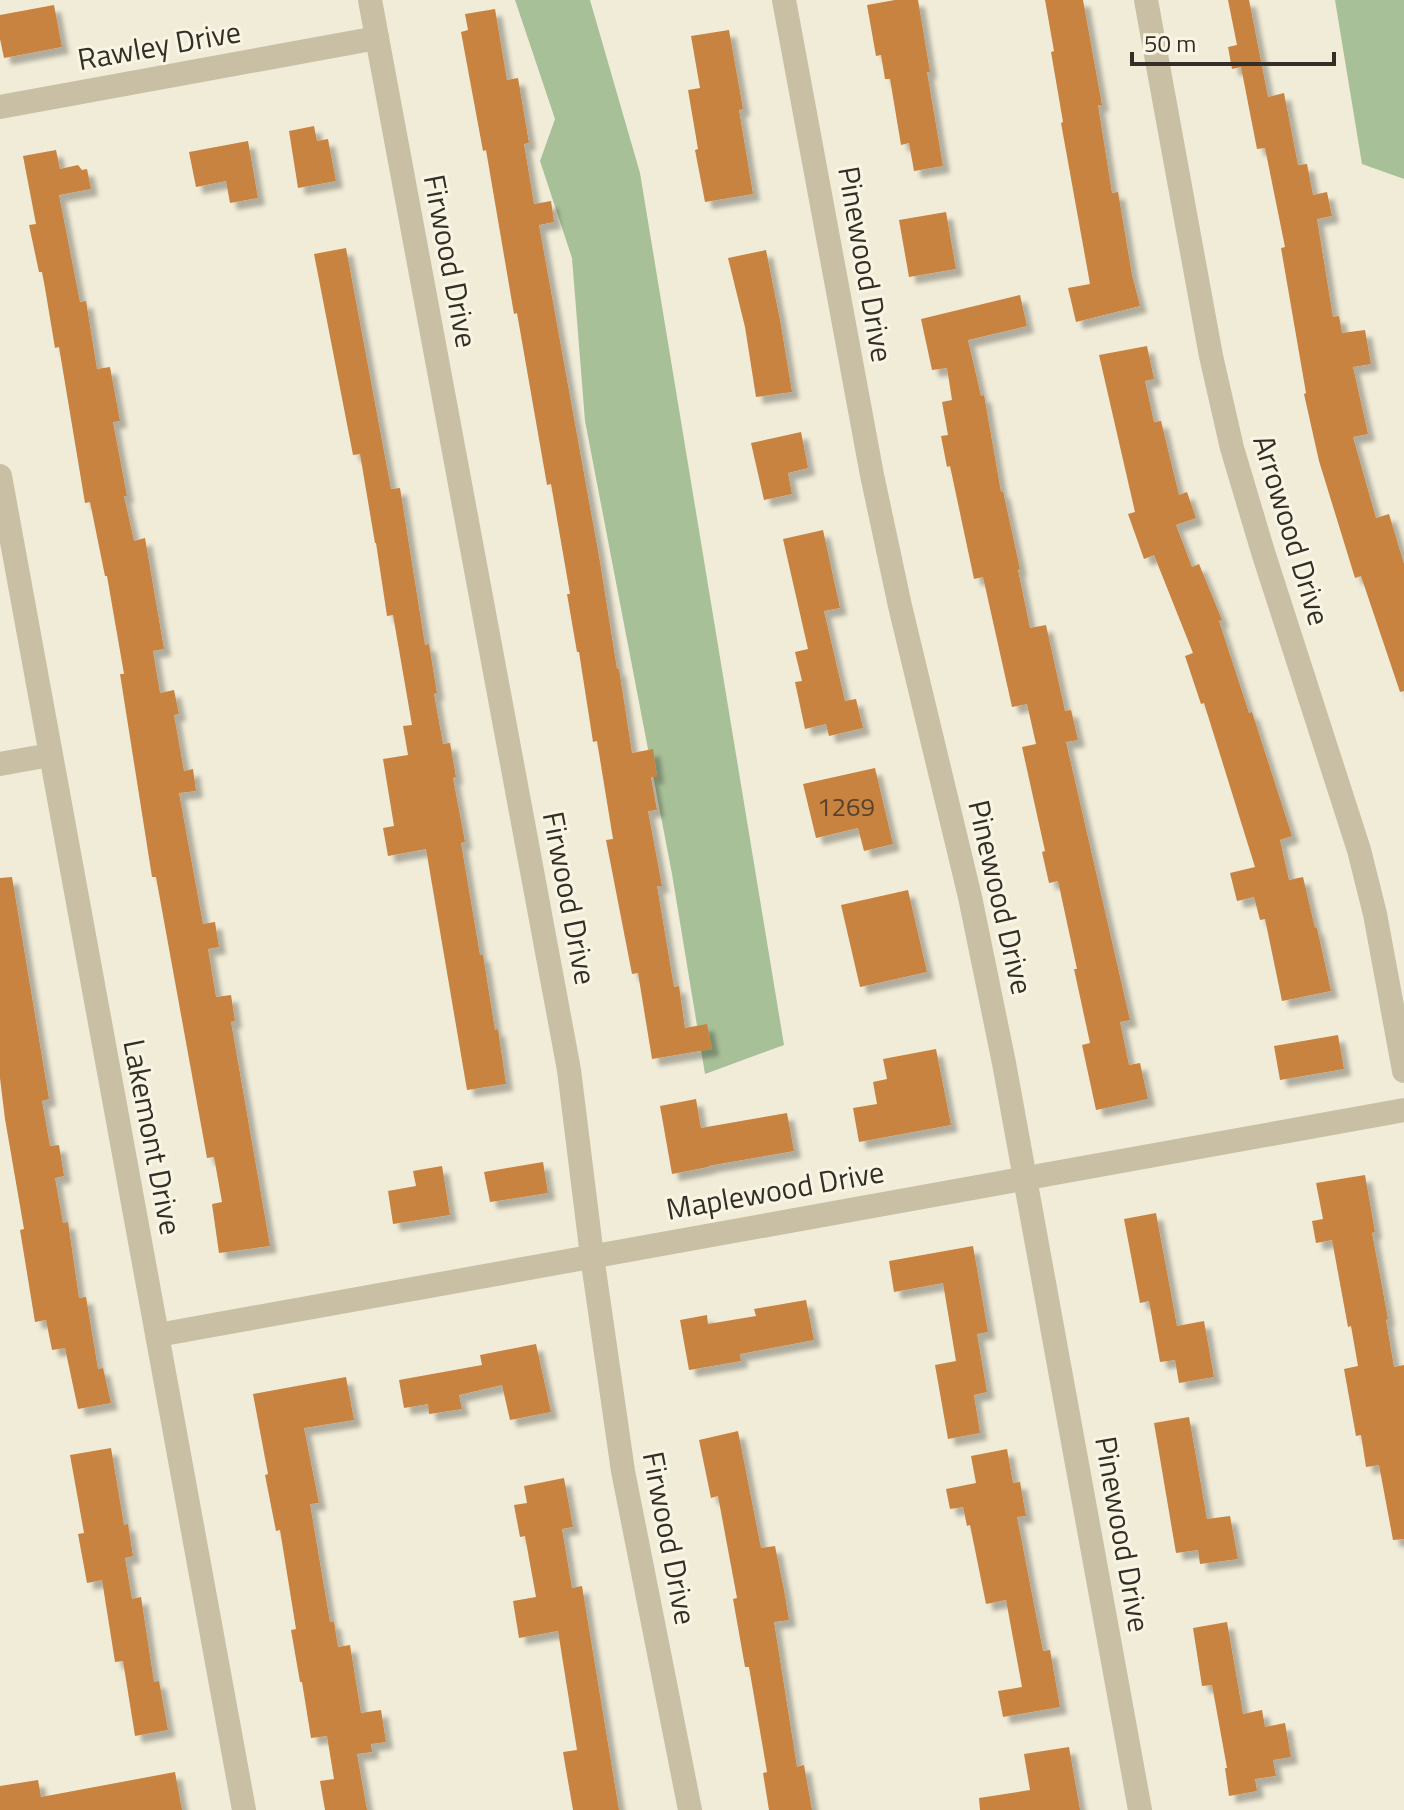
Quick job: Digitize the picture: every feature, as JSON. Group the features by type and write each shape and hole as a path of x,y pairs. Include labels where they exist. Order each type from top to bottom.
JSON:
{"street":[{"name":"Firwood Drive","path":"370,0 569,1070 623,1471 690,1810"},
{"name":"Pinewood Drive","path":"784,0 872,475 970,897 1004,1063 1140,1810"},
{"name":"Arrowood Drive","path":"1146,0 1211,356 1232,448 1359,850 1375,914 1404,1071"},
{"name":"Rawley Drive","path":"0,107 377,38"},
{"name":"Lakemont Drive","path":"0,476 244,1810"},
{"path":"0,764 50,755"},
{"name":"Maplewood Drive","path":"158,1335 1404,1110"}],"green space":[{"path":"515,0 590,0 640,173 784,1045 705,1074 672,874 585,421 572,258 540,161 555,119"},
{"path":"1335,0 1404,0 1404,179 1362,164"}],"building":[{"path":"918,0 943,166 914,171 909,143 901,145 890,79 885,79 881,55 876,56 867,5"},
{"path":"1045,0 1083,0 1102,105 1098,105 1112,193 1118,192 1140,306 1076,322 1068,288 1090,284 1061,123"},
{"path":"1228,0 1249,0 1268,97 1284,93 1298,165 1307,164 1313,195 1327,192 1332,216 1317,219 1333,317 1339,316 1342,333 1365,330 1371,364 1353,367 1368,434 1353,437 1376,518 1389,514 1404,564 1404,691 1400,692 1361,576 1355,578 1319,461 1304,394 1281,248 1285,247 1265,148 1257,149 1241,67 1232,69 1228,47 1237,45"},
{"path":"54,5 62,47 4,58 0,15"},
{"path":"495,9 507,80 518,78 529,143 524,144 534,204 551,201 554,222 539,225 632,753 653,749 657,777 651,777 657,810 648,811 662,886 657,886 674,987 679,986 685,1028 707,1024 712,1049 652,1059 638,973 632,974 606,840 613,839 597,741 593,742 577,652 551,484 547,485 517,313 514,314 486,150 483,151 461,32 468,30 465,14"},
{"path":"729,30 743,109 739,110 753,194 705,202 688,90 700,88 691,36"},
{"path":"314,126 317,141 328,139 336,181 298,188 289,131"},
{"path":"248,141 258,198 230,203 226,181 196,187 189,152"},
{"path":"56,150 60,169 78,165 82,170 87,169 91,189 59,195 80,302 86,301 97,369 110,367 120,421 113,422 134,541 145,538 164,649 153,651 160,693 174,690 179,714 174,715 184,771 193,769 196,791 179,793 203,924 215,922 219,947 208,949 216,997 231,995 235,1021 231,1022 270,1246 219,1253 212,1204 222,1202 214,1157 207,1158 156,877 152,877 107,576 90,502 85,503 59,347 55,348 42,272 39,272 29,225 36,224 23,156"},
{"path":"946,212 956,269 909,277 899,220"},
{"path":"346,248 391,489 400,488 425,645 429,644 443,744 450,743 465,842 461,843 506,1084 467,1090 426,849 388,856 383,828 394,826 383,759 408,755 403,726 412,725 393,615 387,616 360,454 353,455 314,254"},
{"path":"766,250 792,392 756,397 745,327 728,258"},
{"path":"1020,295 1027,326 968,340 981,396 984,395 1030,628 1046,625 1065,711 1071,710 1078,740 1066,742 1130,1020 1120,1022 1129,1065 1140,1063 1148,1099 1096,1110 1082,1045 1090,1043 1074,969 1077,969 1058,881 1049,883 1022,747 1036,744 1027,704 1012,707 983,577 974,579 941,436 948,435 942,402 952,400 947,368 932,370 921,319"},
{"path":"1147,346 1154,379 1145,381 1154,422 1161,421 1179,495 1187,492 1196,518 1176,525 1192,567 1199,564 1222,620 1219,621 1292,836 1280,840 1289,880 1303,877 1331,991 1282,1001 1265,919 1260,920 1254,897 1237,901 1230,873 1255,867 1204,703 1201,704 1185,656 1193,653 1154,555 1144,559 1128,514 1135,512 1099,355"},
{"path":"801,432 808,468 788,473 792,494 764,500 751,443"},
{"path":"823,530 840,608 824,611 845,701 856,699 863,728 829,736 826,724 805,729 795,682 802,681 795,652 808,649 783,539"},
{"path":"875,768 893,844 864,851 858,828 816,838 803,784"},
{"path":"12,877 49,1099 42,1101 50,1146 59,1145 64,1176 55,1178 63,1223 68,1222 79,1298 86,1297 98,1369 103,1368 111,1403 78,1409 65,1348 52,1350 46,1320 35,1322 20,1230 24,1229 5,1119 0,1078 0,878"},
{"path":"908,890 927,972 860,987 841,905"},
{"path":"1338,1035 1344,1069 1280,1080 1274,1046"},
{"path":"936,1049 951,1125 859,1142 853,1108 877,1104 873,1082 887,1079 883,1059"},
{"path":"696,1099 701,1128 787,1113 794,1151 672,1174 660,1106"},
{"path":"543,1162 548,1193 490,1202 484,1172"},
{"path":"442,1166 450,1215 393,1224 388,1191 416,1186 413,1171"},
{"path":"1365,1175 1394,1367 1404,1365 1404,1539 1393,1540 1379,1465 1366,1467 1361,1435 1356,1436 1344,1369 1358,1366 1351,1326 1348,1327 1332,1240 1316,1243 1312,1221 1323,1219 1316,1183"},
{"path":"1156,1213 1177,1326 1204,1321 1214,1377 1179,1383 1175,1360 1160,1362 1149,1301 1140,1303 1124,1219"},
{"path":"973,1246 988,1332 977,1334 987,1392 974,1395 980,1433 948,1439 935,1365 956,1361 943,1283 894,1292 889,1261"},
{"path":"806,1300 814,1340 740,1354 741,1361 689,1370 680,1320 707,1315 708,1324 756,1316 754,1309"},
{"path":"536,1344 551,1412 510,1420 502,1385 459,1395 462,1409 429,1414 428,1404 404,1408 399,1380 482,1365 480,1355"},
{"path":"346,1377 354,1420 304,1428 319,1503 310,1504 330,1622 334,1622 338,1647 350,1645 361,1713 381,1710 386,1742 371,1744 372,1752 357,1754 367,1810 325,1810 320,1781 334,1779 327,1736 311,1738 291,1630 296,1629 280,1530 276,1531 253,1394"},
{"path":"1189,1417 1207,1519 1230,1516 1238,1559 1200,1564 1198,1550 1176,1553 1154,1423"},
{"path":"738,1431 761,1548 775,1546 784,1590 789,1620 774,1622 797,1767 804,1765 812,1810 769,1810 763,1773 767,1772 749,1667 745,1667 733,1599 737,1598 718,1496 711,1498 699,1440"},
{"path":"111,1448 124,1525 128,1524 133,1556 125,1558 132,1599 141,1597 154,1682 159,1681 168,1730 135,1736 123,1661 115,1662 102,1580 87,1583 78,1534 84,1533 70,1455"},
{"path":"1007,1449 1013,1483 1020,1482 1026,1516 1017,1517 1043,1651 1050,1650 1060,1707 1003,1717 998,1691 1022,1687 1006,1600 986,1604 970,1525 967,1526 963,1507 950,1509 946,1489 976,1483 971,1456"},
{"path":"564,1478 573,1527 562,1529 572,1588 582,1586 619,1810 573,1810 563,1752 577,1750 558,1631 519,1638 513,1601 536,1597 525,1536 520,1537 514,1505 527,1503 524,1486"},
{"path":"1227,1622 1243,1714 1262,1710 1265,1727 1285,1723 1291,1757 1273,1760 1276,1776 1255,1779 1257,1791 1229,1796 1212,1685 1202,1686 1193,1628"},
{"path":"1069,1747 1080,1810 980,1810 979,1798 1030,1790 1024,1754"},
{"path":"175,1772 182,1810 0,1810 0,1786 38,1780 41,1797"}]}
